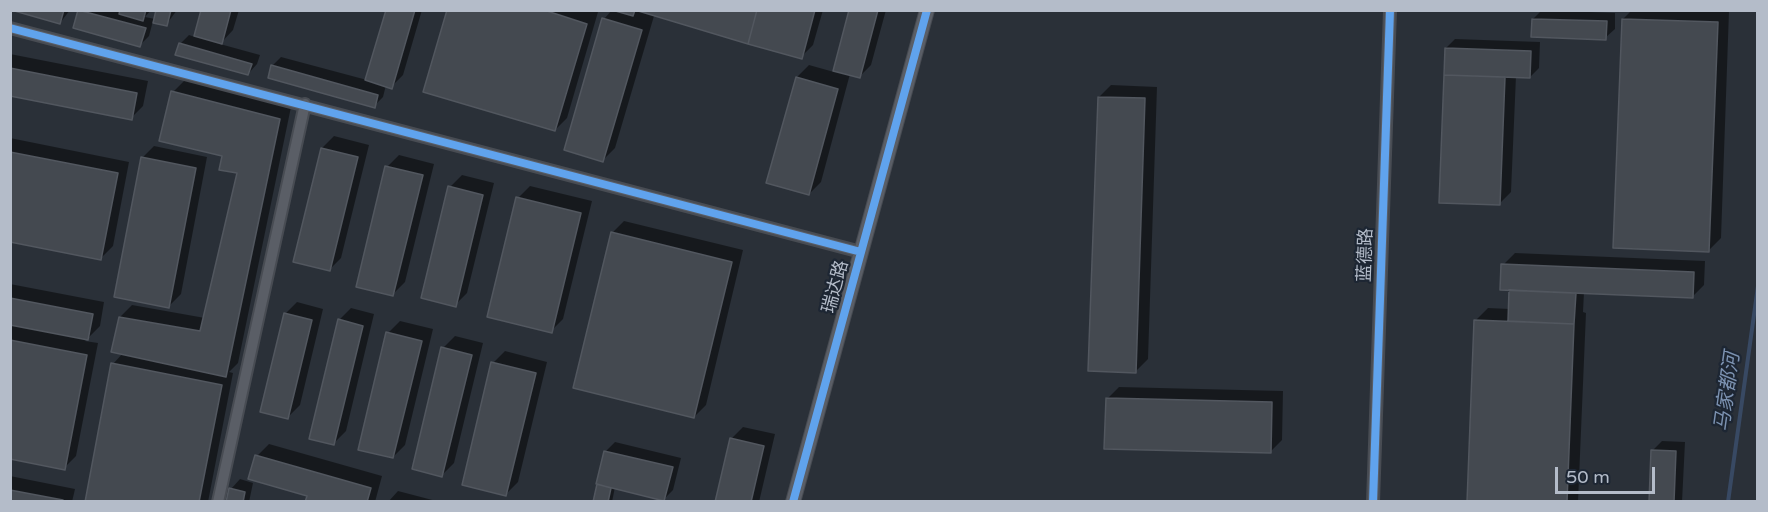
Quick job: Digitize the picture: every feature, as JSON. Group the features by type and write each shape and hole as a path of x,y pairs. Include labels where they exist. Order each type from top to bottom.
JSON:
{"street":[{"name":"瑞达路","path":"793,501 927,10"},
{"name":"蓝德路","path":"1373,501 1390,10"},
{"path":"10,28 861,252"},
{"path":"218,501 305,105"}],"building":[{"path":"11,10 64,10 60,24"},
{"path":"78,10 146,28 140,47 73,28"},
{"path":"120,10 146,10 143,21 119,14"},
{"path":"156,10 171,10 167,26 153,23"},
{"path":"201,10 231,10 222,44 194,36"},
{"path":"386,10 415,10 392,89 365,80"},
{"path":"447,10 544,10 587,24 555,131 423,92"},
{"path":"612,10 635,10 633,16"},
{"path":"635,10 757,10 748,44"},
{"path":"757,10 815,10 802,59 748,44"},
{"path":"849,10 878,10 860,78 833,71"},
{"path":"602,18 642,30 603,162 564,150"},
{"path":"1532,19 1607,21 1606,40 1531,37"},
{"path":"1622,19 1718,22 1709,252 1613,248"},
{"path":"179,43 252,64 248,75 175,55"},
{"path":"1445,48 1531,51 1530,78 1444,75"},
{"path":"271,65 378,95 375,108 268,78"},
{"path":"10,68 137,93 132,120 10,96"},
{"path":"1444,75 1505,77 1500,205 1439,203"},
{"path":"796,77 838,89 809,195 766,183"},
{"path":"171,91 280,119 226,377 111,352 119,317 200,331 237,173 219,170 222,156 159,141"},
{"path":"1098,97 1145,98 1136,373 1088,371"},
{"path":"321,148 358,157 330,271 293,262"},
{"path":"10,152 118,173 101,260 10,242"},
{"path":"141,157 196,168 169,308 114,297"},
{"path":"385,166 423,175 393,296 356,287"},
{"path":"448,186 483,195 456,307 421,298"},
{"path":"516,197 581,213 552,333 487,317"},
{"path":"611,232 732,262 694,418 573,388"},
{"path":"1501,264 1694,272 1693,298 1500,290"},
{"path":"1509,290 1576,293 1574,324 1508,321"},
{"path":"10,298 93,314 88,340 10,325"},
{"path":"284,313 312,320 288,419 260,412"},
{"path":"338,319 363,326 334,445 309,439"},
{"path":"1474,320 1574,324 1567,502 1467,502"},
{"path":"386,332 422,341 393,458 358,450"},
{"path":"10,340 87,355 65,470 10,459"},
{"path":"441,347 472,355 442,477 412,469"},
{"path":"491,362 536,373 506,496 462,485"},
{"path":"111,363 222,385 199,502 85,502"},
{"path":"1106,398 1272,402 1271,453 1104,449"},
{"path":"730,438 764,446 751,502 715,502"},
{"path":"1651,450 1676,451 1674,502 1649,502"},
{"path":"604,451 673,467 664,501 596,484"},
{"path":"255,455 371,488 367,502 305,502 307,496 248,479"},
{"path":"597,484 611,488 608,502 593,502"},
{"path":"229,488 245,492 243,502 226,502"},
{"path":"10,490 63,500 63,502 10,502"}],"waterway":[{"name":"马家都河","path":"1728,502 1758,286"}],"cycle path":[{"path":"793,502 927,10"},
{"path":"1373,502 1390,10"},
{"path":"10,28 861,252"}]}
